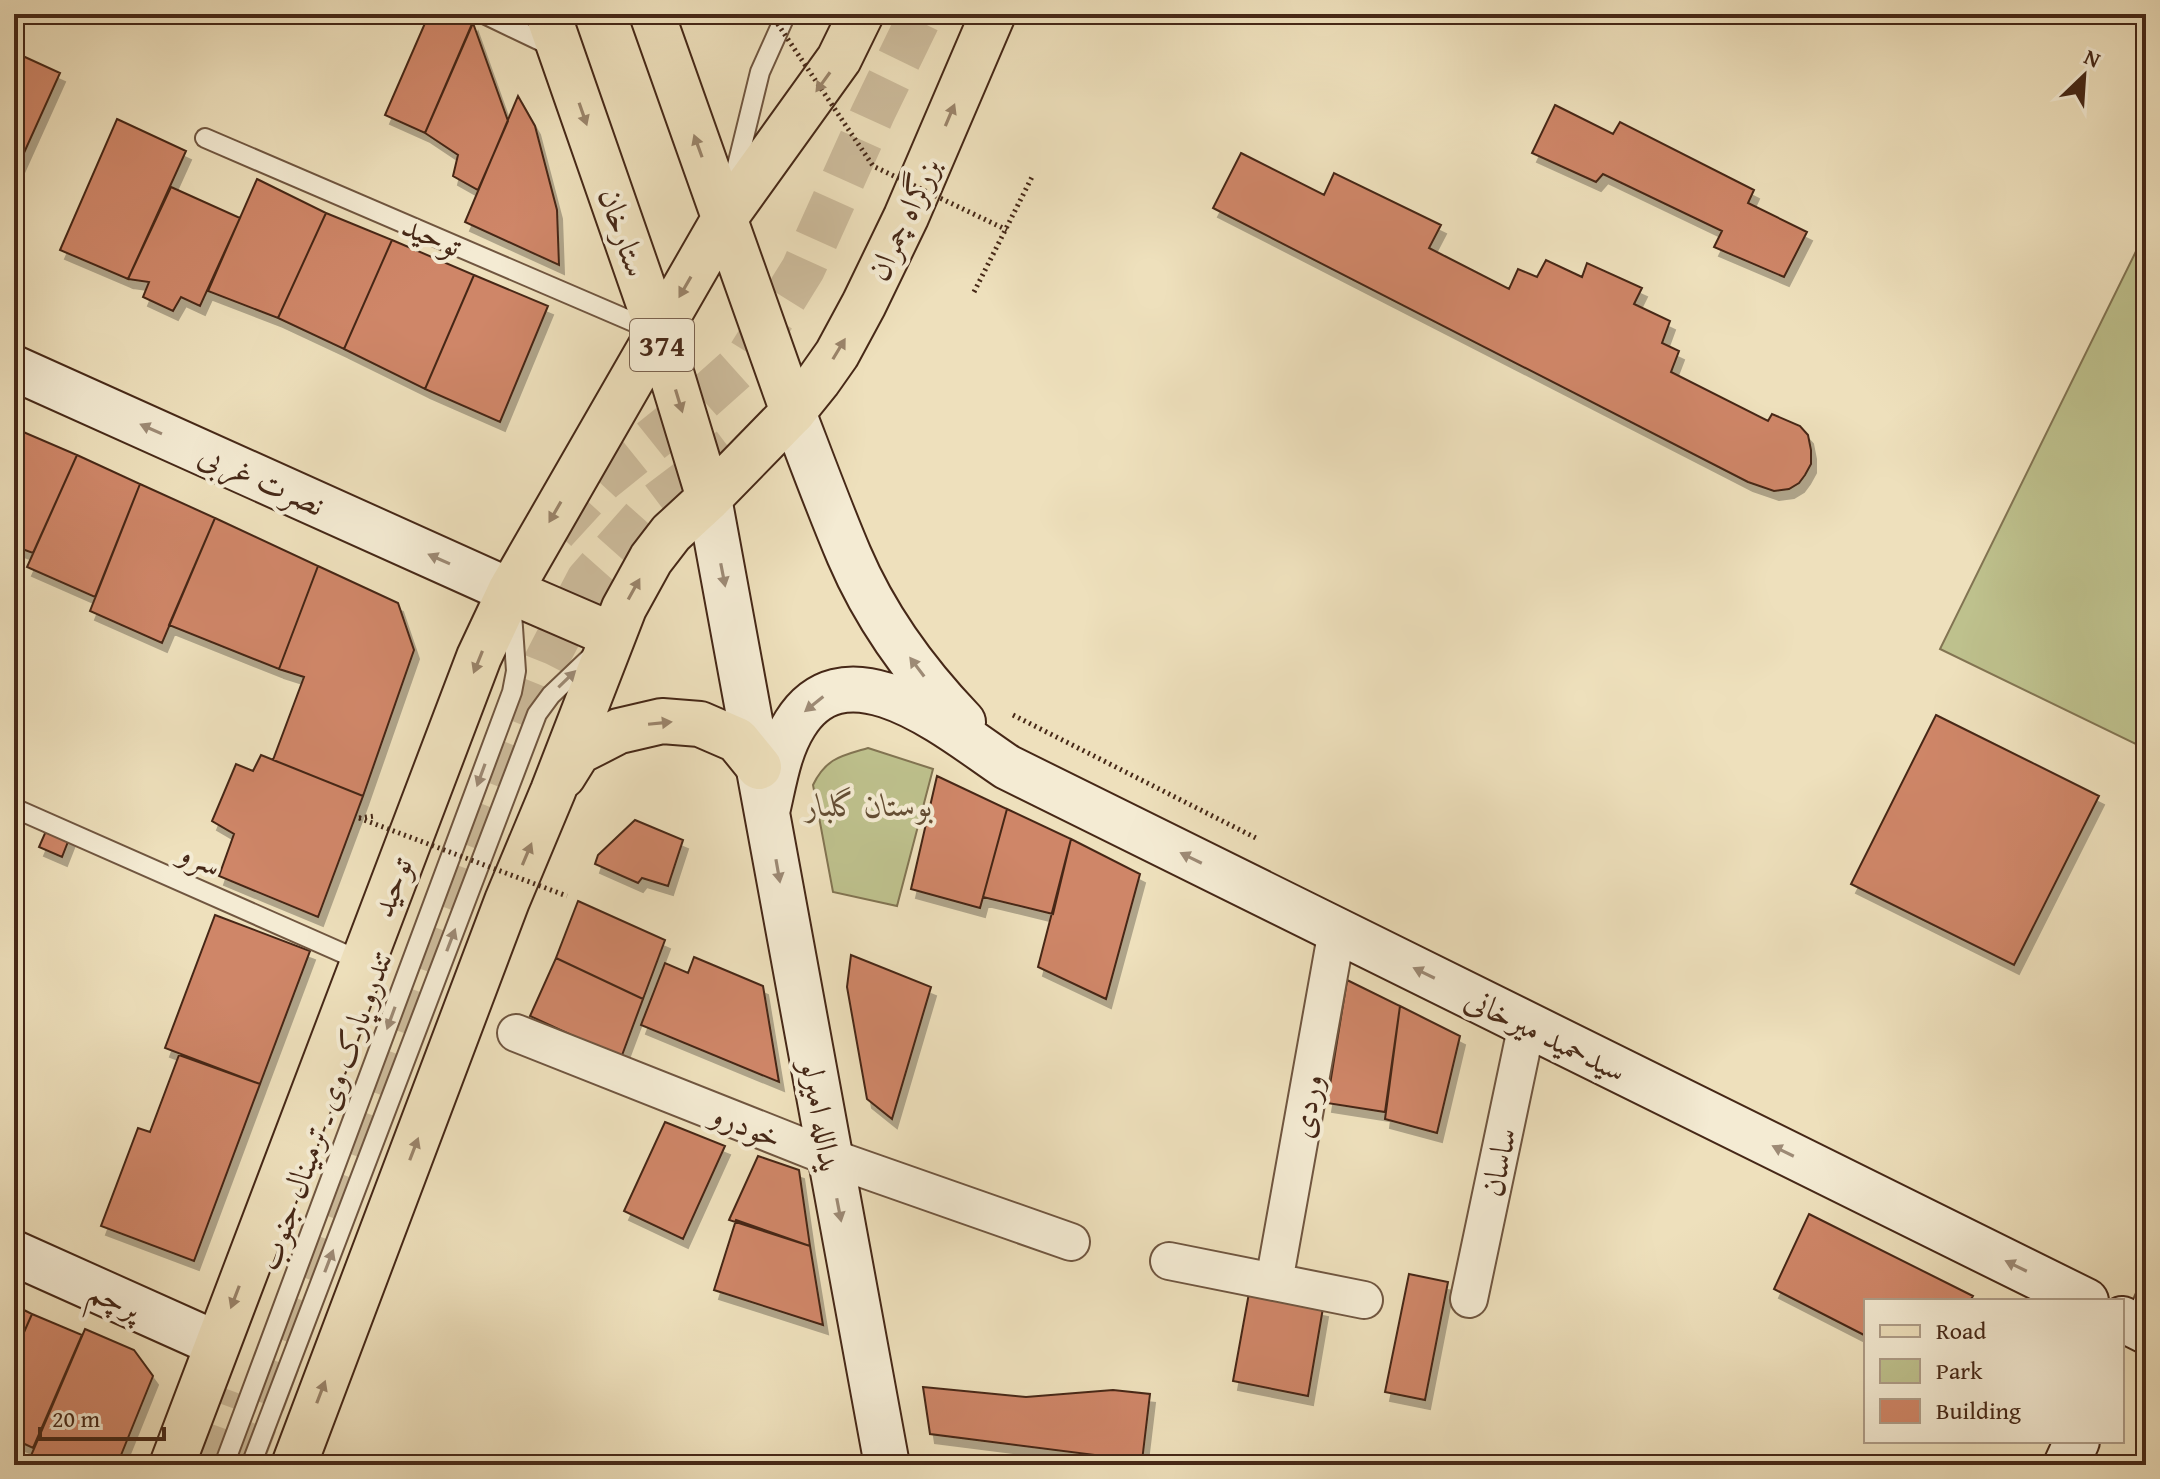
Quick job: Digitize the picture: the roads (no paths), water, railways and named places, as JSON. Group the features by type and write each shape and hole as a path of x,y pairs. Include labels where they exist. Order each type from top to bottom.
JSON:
{"main road":[{"path":"652,14 793,412 850,557 877,609 935,690 1007,767"},
{"path":"724,219 839,59 861,14"},
{"name":"بزرگراه چمران","path":"793,412 837,354 864,304 906,217 993,14"},
{"name":"ستارخان","path":"555,32 659,333 709,498"},
{"name":"توحید","path":"172,1465 479,657 510,591 724,219"},
{"name":"نصرت غربی","path":"14,368 510,591"},
{"path":"294,1465 507,901 624,608 651,559 671,533 793,412"},
{"name":"یدالله امیرلو","path":"709,498 887,1465"},
{"path":"510,591 612,635"},
{"path":"767,812 778,762 795,724 808,707 825,695 839,691 854,689 887,694 913,705 1007,767"},
{"path":"553,791 578,752 619,731 662,721 700,724 737,740 759,767"},
{"name":"سیدحمید میرخانی","path":"1007,767 2082,1299"},
{"name":"پرچم","path":"14,1253 217,1344"},
{"path":"2066,1465 2076,1443"}],"street":[{"name":"وردی","path":"1274,1282 1337,930"},
{"name":"ساسان","path":"1469,1299 1527,1024"},
{"name":"خودرو","path":"516,1033 829,1157 1071,1242"},
{"path":"1169,1261 1364,1300"}],"lane":[{"path":"484,14 555,32"},
{"path":"724,219 760,72 786,14"},
{"name":"توحید","path":"205,138 659,333"},
{"name":"تندرو پارک وی ـ ترمینال جنوب","path":"224,1465 512,692 516,671 510,591"},
{"path":"251,1465 537,714 551,695 612,635"},
{"name":"سرو","path":"14,808 363,962"}],"tunnel":[{"path":"555,531 602,480 747,359 803,269 921,14"},
{"path":"240,1465 467,858 545,663 588,580 652,508 730,449"},
{"path":"196,1465 224,1388"}],"park label":[{"name":"بوستان گلبار","path":"869,804"}]}
